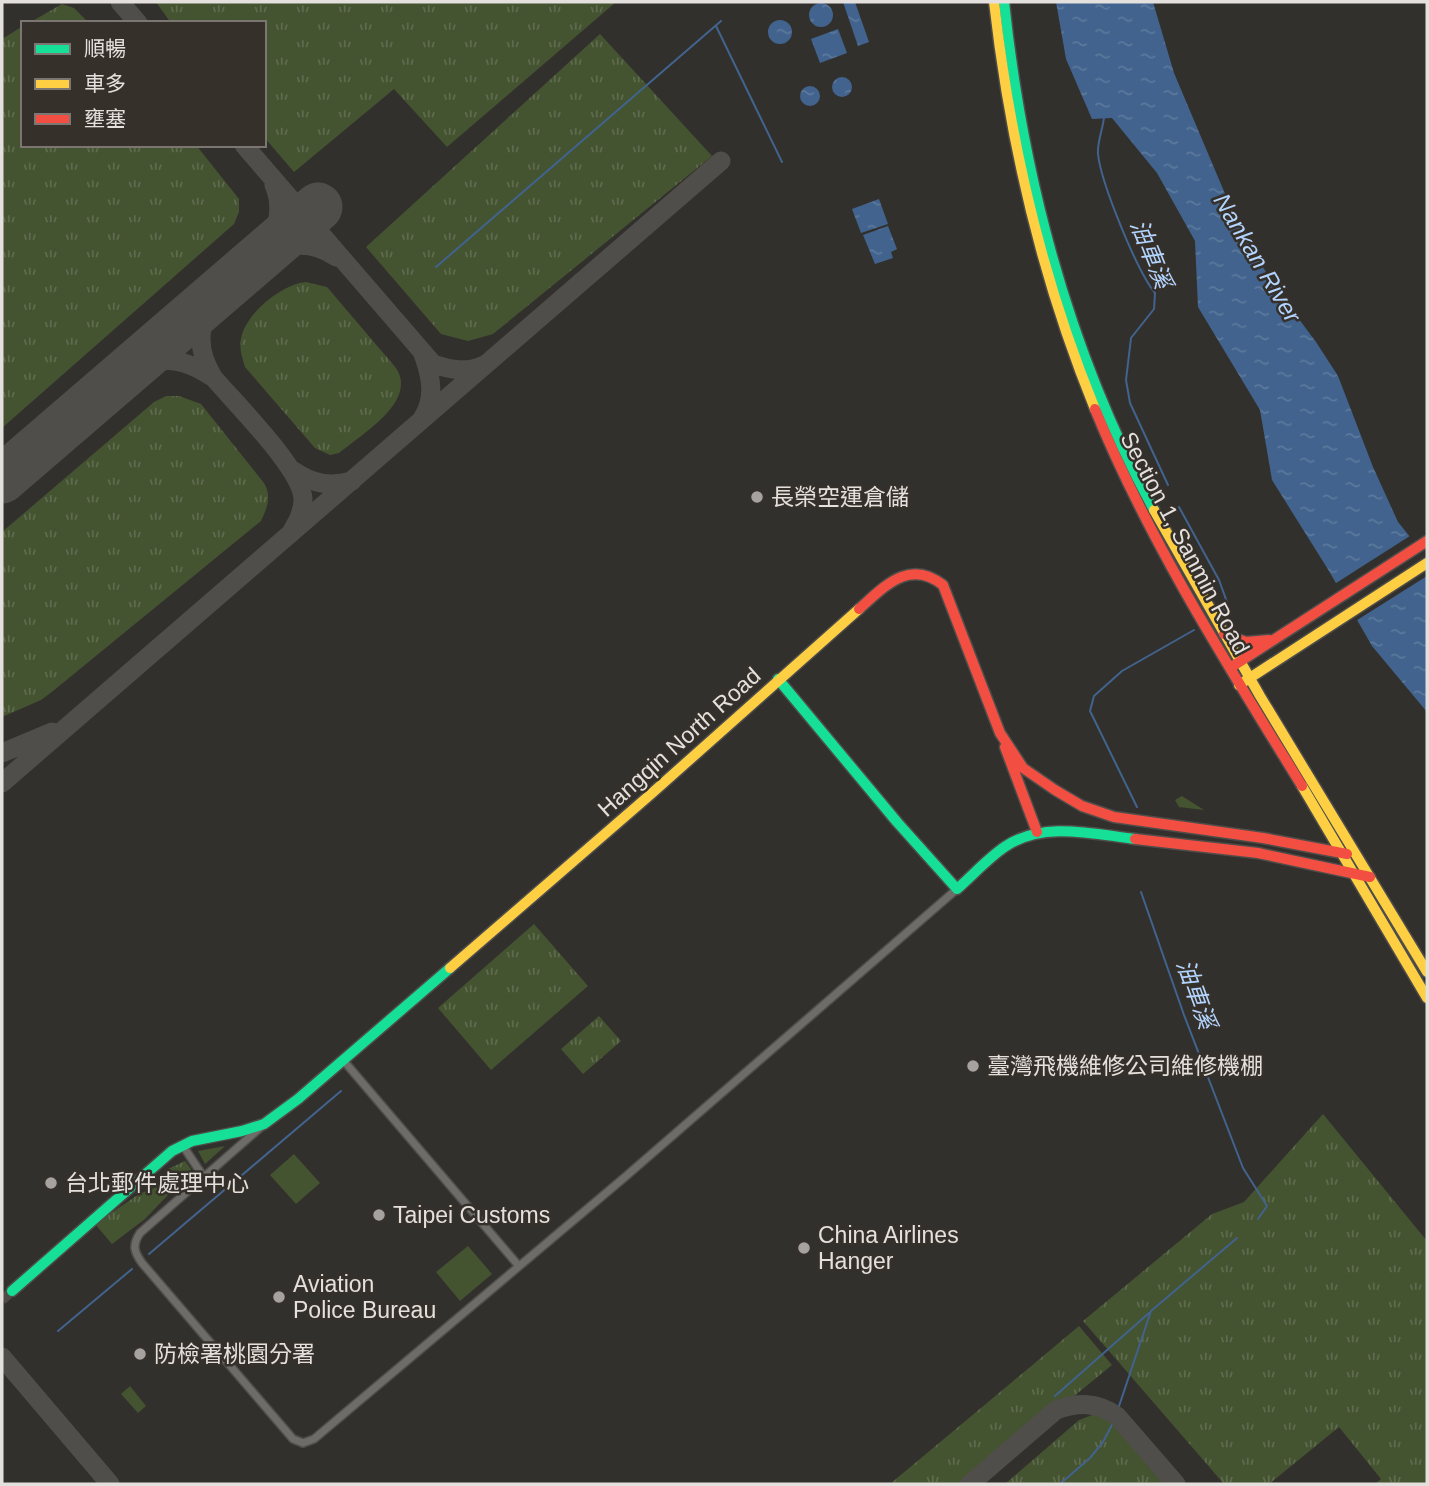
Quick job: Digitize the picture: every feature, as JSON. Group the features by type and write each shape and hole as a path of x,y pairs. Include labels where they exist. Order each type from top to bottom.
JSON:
{"street":[{"name":"Section 1, Sanmin Road","path":"994,2 1010,125 1028,206 1059,315 1105,433 1142,512 1229,668 1427,998"},
{"name":"Section 1, Sanmin Road","path":"1004,2 1022,124 1037,199 1052,259 1096,390 1151,506 1250,679 1427,972"},
{"path":"1229,668 1427,541"},
{"path":"1240,685 1427,563"},
{"name":"Hangqin North Road","path":"12,1291 173,1151 192,1141 264,1124 298,1099 892,580 924,574 935,577 943,585 1000,733 1023,768 1082,806 1114,817 1263,838 1356,855"},
{"path":"1224,634 1237,641 1250,643 1279,636"},
{"path":"778,679 897,822 957,889"},
{"path":"1000,733 1037,832"},
{"path":"264,1124 140,1233 135,1241 135,1252 142,1264 293,1439 303,1443 314,1439 625,1177 1007,845 1037,832 1070,831 1258,853 1370,877"},
{"path":"342,1060 518,1265"},
{"path":"183,1146 203,1176"}],"green space":[{"path":"156,2 616,2 447,147 394,89 294,172 266,139 266,21 170,21"},
{"path":"62,4 74,8 87,21 32,21"},
{"path":"21,27 21,147 198,147 239,199 239,212 234,224 2,428 2,39"},
{"path":"600,34 712,156 493,334 468,341 441,334 366,247"},
{"path":"306,282 327,287 396,368 401,380 400,393 384,416 339,453 330,455 315,448 245,367 241,350 244,329 257,311 286,288"},
{"path":"166,396 179,396 201,404 264,483 268,497 261,521 53,691 41,700 2,717 2,532 154,402"},
{"path":"1182,796 1204,810 1179,807 1175,800"},
{"path":"534,924 588,986 491,1070 438,1008"},
{"path":"599,1016 621,1041 583,1074 561,1049"},
{"path":"1323,1114 1427,1241 1427,1484 1375,1484 1381,1479 1339,1427 1269,1484 1224,1484 1083,1321 1212,1214 1244,1202"},
{"path":"225,1146 205,1164 198,1151"},
{"path":"294,1154 320,1183 296,1204 270,1175"},
{"path":"185,1161 191,1169 189,1173 145,1219 112,1244 95,1224 139,1194 157,1187 166,1177 166,1170"},
{"path":"468,1246 492,1274 460,1301 436,1272"},
{"path":"1079,1326 1112,1365 967,1484 890,1484"},
{"path":"130,1386 146,1406 138,1413 121,1394"},
{"path":"1108,1409 1127,1416 1185,1484 1005,1484 1079,1420"}],"water":[{"path":"843,2 855,2 869,42 858,46"},
{"name":"Nankan River","path":"1056,2 1153,2 1174,73 1234,215 1272,283 1338,376 1373,467 1398,522 1427,558 1427,712 1372,646 1272,480 1260,410 1198,307 1195,241 1157,173 1112,118 1092,119 1066,59"},
{"path":"816,3 826,3 833,10 833,20 826,27 816,27 809,20 809,10"},
{"path":"775,20 785,20 792,27 792,37 785,44 775,44 768,37 768,27"},
{"path":"838,29 847,53 820,63 811,39"},
{"path":"842,77 849,80 852,87 849,94 842,97 835,94 832,87 835,80"},
{"path":"810,86 817,89 820,96 817,103 810,106 803,103 800,96 803,89"},
{"path":"879,199 888,224 861,233 852,209"},
{"path":"888,226 897,249 891,252 893,258 875,264 863,235"}],"pier":[{"path":"1413,534 1427,553 1427,576 1354,622 1333,585"}],"waterway":[{"path":"436,267 721,21"},
{"path":"716,26 782,162"},
{"name":"油車溪","path":"1104,117 1098,149 1101,167 1130,247 1155,293 1154,309 1131,338 1126,380 1130,403 1168,485"},
{"name":"油車溪","path":"1179,507 1219,580 1227,602 1223,612"},
{"name":"油車溪","path":"1137,807 1090,711 1094,696 1122,671 1194,630"},
{"name":"油車溪","path":"1141,892 1184,1015 1243,1168 1267,1206 1258,1219"},
{"path":"149,1254 341,1091"},
{"name":"油車溪","path":"1060,1484 1090,1458 1103,1442 1114,1421 1151,1311 1237,1238"},
{"path":"58,1331 132,1269"},
{"path":"1055,1396 1149,1313"}],"taxiway":[{"path":"120,2 136,21"},
{"path":"246,147 433,364 459,370 484,365"},
{"path":"2,783 721,161"},
{"path":"259,257 270,241 279,214 274,185"},
{"path":"256,261 275,250 296,246 316,248 336,257"},
{"path":"227,285 205,318 202,351 213,377 280,454 300,486 302,507 293,529"},
{"path":"422,419 431,395 423,354"},
{"path":"121,377 145,365 166,360 188,364 212,377"},
{"path":"294,471 322,483 352,481"},
{"path":"2,753 52,732"},
{"path":"2,1357 110,1484"},
{"path":"970,1484 1056,1410 1080,1405 1102,1408 1117,1416 1176,1484"}],"runway":[{"path":"2,479 318,207"}],"tunnel":[{"path":"2,1300 12,1291"}],"traffic: fast":[{"path":"1004,2 1023,134 1054,264 1097,389 1154,510"},
{"path":"778,679 897,822 957,889 987,861 1021,838 1052,831 1069,831 1135,839"},
{"path":"12,1291 172,1151 192,1141 264,1124 298,1099 450,968"}],"traffic: slow":[{"path":"994,2 1009,107 1030,209 1059,310 1095,409"},
{"path":"1154,510 1260,696 1427,972"},
{"path":"1239,685 1427,563"},
{"path":"450,968 859,609"},
{"path":"1302,786 1427,998"}],"traffic: jam":[{"path":"1095,409 1164,554 1302,786"},
{"path":"1233,666 1427,541"},
{"path":"859,609 888,585 908,575 931,577 943,585 1000,733 1023,768 1082,806 1114,817 1263,838 1347,854"},
{"path":"1224,634 1246,642 1269,640"},
{"path":"1005,747 1037,832"},
{"path":"1135,839 1258,853 1370,877"}],"place":[{"name":"長榮空運倉儲","path":"757,497"},
{"name":"臺灣飛機維修公司維修機棚","path":"973,1066"},
{"name":"台北郵件處理中心","path":"51,1183"},
{"name":"Taipei Customs","path":"379,1215"},
{"name":"China Airlines Hanger","path":"804,1248"},
{"name":"Aviation Police Bureau","path":"279,1297"},
{"name":"防檢署桃園分署","path":"140,1354"}]}
